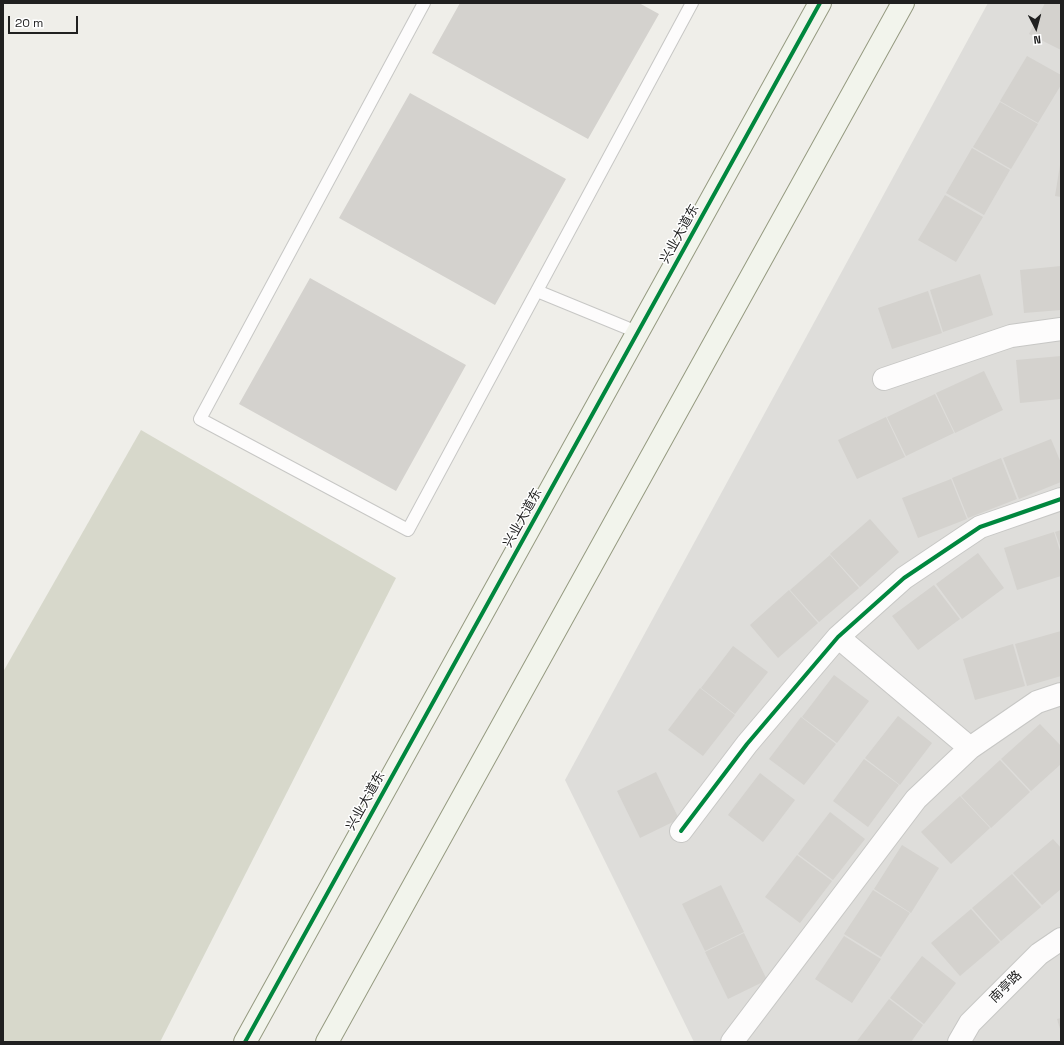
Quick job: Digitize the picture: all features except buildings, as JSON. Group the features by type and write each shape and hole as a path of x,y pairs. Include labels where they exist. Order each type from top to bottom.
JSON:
{"main road":[{"name":"兴业大道东","path":"245,1042 820,3"},
{"path":"327,1042 903,3"}],"street":[{"path":"884,379 1012,336 1061,329"},
{"path":"681,831 747,744 838,636 904,578 980,527 1061,499"},
{"path":"838,636 970,748"},
{"path":"732,1042 916,799 970,748 1037,702 1061,694"},
{"name":"南亭路","path":"959,1042 970,1023 1039,954 1061,938"}],"lane":[{"path":"424,3 200,419 408,530 692,3"},
{"path":"537,291 637,332"}],"shaded area":[{"path":"988,3 1061,3 1061,1042 694,1042 565,780"},
{"path":"141,430 396,578 160,1042 3,1042 3,672"}],"cycle path":[{"path":"245,1042 820,3"},
{"path":"681,831 747,744 838,637 904,578 980,527 1061,499"}]}
